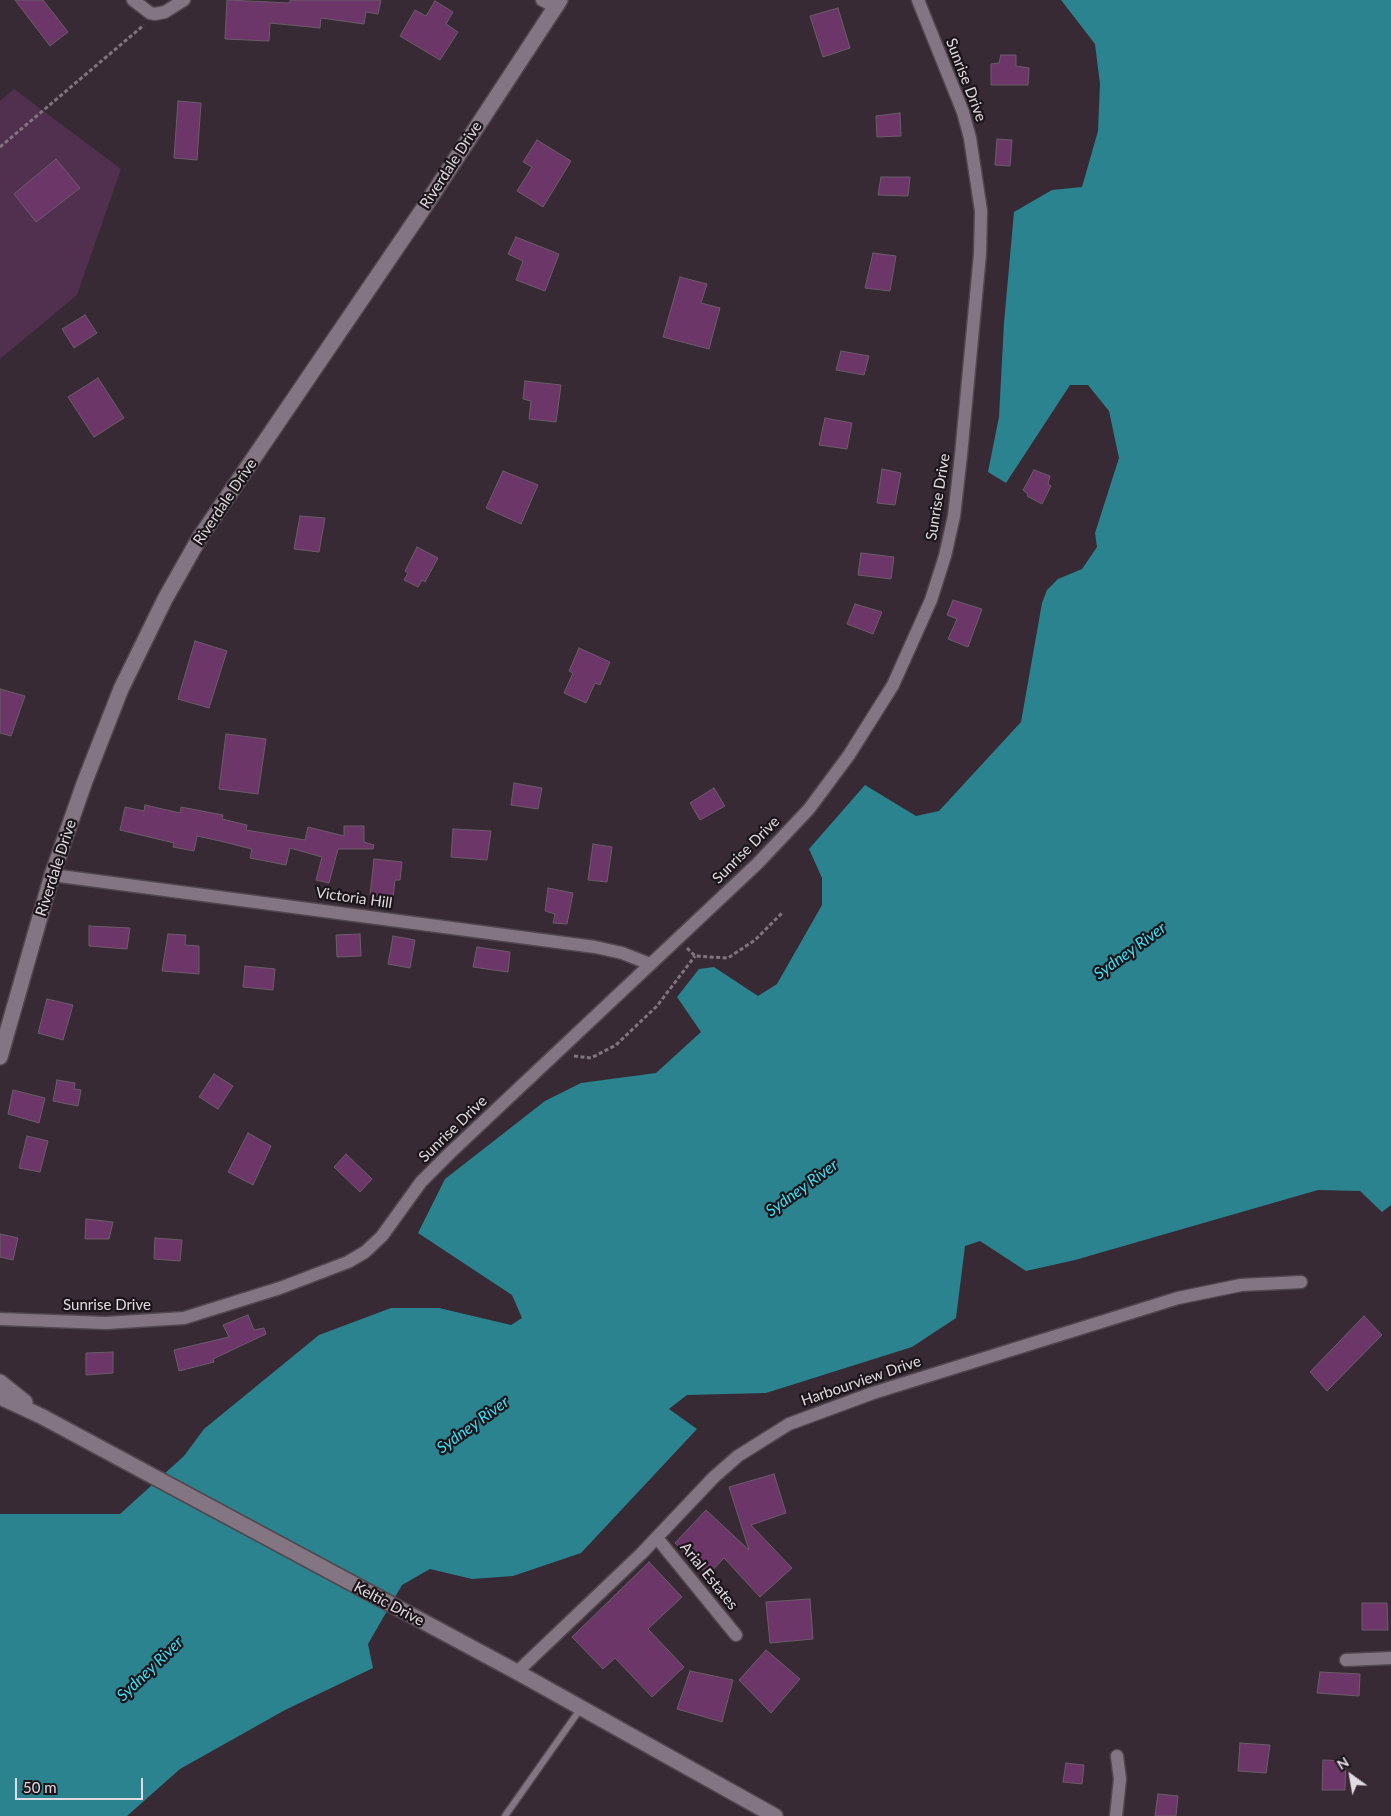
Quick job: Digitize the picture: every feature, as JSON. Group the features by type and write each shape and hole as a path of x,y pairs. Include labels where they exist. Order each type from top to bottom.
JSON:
{"main road":[{"name":"Riverdale Drive","path":"0,1057 52,875 85,782 121,689 165,599 200,537 423,209 552,2"},
{"path":"0,1382 41,1416"},
{"name":"Keltic Drive","path":"0,1397 41,1416 127,1464 517,1672 775,1816"}],"street":[{"path":"133,0 150,13 165,12 184,0"},
{"name":"Sunrise Drive","path":"0,1319 106,1323 184,1318 280,1288 348,1262 377,1242 421,1182 758,863 809,809 849,755 896,679 931,600 945,556 954,516 980,254 981,211 976,170 963,112 918,0"},
{"name":"Victoria Hill","path":"52,875 595,947 622,953 650,964"},
{"name":"Harbourview Drive","path":"517,1672 657,1538 714,1477 738,1456 774,1432 813,1414 1178,1298 1241,1285 1301,1282"},
{"name":"Arial Estates","path":"657,1538 736,1634"},
{"path":"1346,1660 1391,1658"},
{"path":"1116,1816 1120,1778 1117,1756"}],"lane":[{"path":"505,1816 581,1708"}],"path":[{"path":"0,147 142,28 150,13"},
{"path":"556,1053 590,1058 616,1046 657,1006 695,956 728,958 755,940 783,912"}],"shaded area":[{"path":"14,89 121,169 77,295 0,359 0,101"}],"water":[{"name":"Sydney River","path":"1061,0 1391,0 1391,1205 1382,1212 1360,1191 1318,1190 1075,1260 1026,1271 980,1241 965,1246 956,1318 912,1347 766,1393 687,1395 669,1409 697,1429 581,1553 513,1576 472,1579 430,1569 402,1585 368,1644 373,1668 285,1710 180,1769 127,1816 0,1816 0,1514 120,1514 184,1456 204,1429 319,1335 391,1308 439,1308 511,1325 522,1318 512,1295 418,1233 445,1179 545,1101 581,1083 656,1073 701,1032 677,997 699,969 714,967 758,996 777,984 822,905 822,878 809,849 865,785 916,816 939,811 1021,722 1042,603 1047,590 1058,579 1082,569 1097,547 1095,533 1119,458 1109,411 1088,385 1070,385 1006,483 988,472 999,417 1004,323 1014,212 1052,190 1082,187 1098,131 1100,84 1095,44"}],"building":[{"path":"15,0 43,0 68,32 50,46"},
{"path":"227,0 290,3 290,0 381,0 378,14 366,12 364,24 321,18 320,28 270,23 269,41 225,39"},
{"path":"435,1 453,12 446,24 458,32 440,60 400,36 415,10 426,16"},
{"path":"838,8 850,48 823,57 810,16"},
{"path":"1001,55 1016,55 1016,66 1029,68 1028,85 991,85 991,64 999,63"},
{"path":"178,101 201,103 197,160 174,158"},
{"path":"900,113 901,136 877,137 876,116"},
{"path":"997,139 1012,140 1010,166 995,165"},
{"path":"537,140 571,161 543,207 517,191 532,167 523,162"},
{"path":"56,159 80,188 36,222 14,194"},
{"path":"881,177 910,177 908,196 878,195"},
{"path":"516,237 559,254 545,291 516,280 523,261 508,254"},
{"path":"873,253 896,256 890,291 865,288"},
{"path":"680,277 707,284 701,303 720,308 709,349 663,337"},
{"path":"85,315 97,333 74,348 62,329"},
{"path":"841,351 869,356 864,375 836,370"},
{"path":"98,378 124,418 94,437 68,397"},
{"path":"525,381 561,385 556,422 529,419 531,401 523,399"},
{"path":"825,418 852,423 847,449 819,445"},
{"path":"882,469 901,473 895,505 877,503"},
{"path":"1034,470 1050,476 1048,484 1051,486 1042,504 1027,496 1028,494 1023,490"},
{"path":"503,471 538,485 521,524 486,508"},
{"path":"300,516 325,518 319,552 294,549"},
{"path":"417,547 438,558 425,582 422,580 418,587 404,580 408,573 405,571"},
{"path":"861,553 894,557 891,579 858,575"},
{"path":"953,600 982,609 968,647 948,639 957,619 947,615"},
{"path":"855,604 882,612 873,634 847,624"},
{"path":"195,641 227,651 209,708 178,699"},
{"path":"579,648 610,662 600,685 595,683 586,703 564,693 573,673 569,671"},
{"path":"0,689 25,696 11,736 0,733"},
{"path":"226,734 266,739 258,794 219,789"},
{"path":"514,783 542,788 538,809 511,805"},
{"path":"714,788 725,806 700,820 690,803"},
{"path":"145,805 180,813 181,807 223,815 222,819 247,825 246,830 305,840 308,827 344,836 344,826 364,826 364,842 374,845 373,849 338,849 329,883 316,880 322,857 290,848 286,865 250,858 252,849 197,836 194,851 173,847 174,843 120,830 125,807 144,811"},
{"path":"453,829 491,831 487,860 451,857"},
{"path":"593,844 612,847 607,882 588,880"},
{"path":"374,859 402,862 400,880 395,880 393,898 370,895"},
{"path":"548,888 573,893 567,924 553,923 555,914 545,911"},
{"path":"89,926 130,928 127,949 89,946"},
{"path":"168,934 186,935 185,945 199,946 199,974 162,971"},
{"path":"360,934 361,956 337,957 336,935"},
{"path":"393,936 415,940 410,968 388,964"},
{"path":"477,947 510,952 508,972 473,967"},
{"path":"245,966 275,969 273,990 243,987"},
{"path":"47,999 73,1005 63,1040 38,1033"},
{"path":"214,1074 233,1086 218,1109 199,1097"},
{"path":"57,1080 75,1083 74,1089 81,1090 78,1106 53,1101"},
{"path":"13,1090 45,1098 39,1123 8,1114"},
{"path":"248,1133 271,1146 253,1185 228,1172"},
{"path":"27,1136 48,1141 40,1172 19,1168"},
{"path":"346,1154 372,1179 360,1192 334,1167"},
{"path":"86,1219 113,1222 109,1239 85,1239"},
{"path":"0,1234 18,1238 13,1260 0,1257"},
{"path":"155,1238 182,1240 180,1261 154,1259"},
{"path":"248,1315 254,1330 264,1328 266,1334 213,1359 214,1362 179,1371 174,1350 229,1337 223,1325"},
{"path":"1364,1316 1382,1335 1327,1391 1310,1372"},
{"path":"113,1352 113,1373 86,1375 86,1353"},
{"path":"774,1474 786,1513 751,1525 792,1568 760,1597 724,1558 708,1575 675,1543 706,1510 749,1550 729,1487"},
{"path":"649,1562 682,1597 648,1629 684,1667 652,1697 615,1658 603,1669 572,1637"},
{"path":"810,1599 813,1639 770,1643 766,1602"},
{"path":"1362,1603 1387,1603 1388,1630 1362,1630"},
{"path":"766,1650 800,1679 771,1713 739,1680"},
{"path":"690,1671 733,1680 722,1722 677,1709"},
{"path":"1320,1672 1360,1674 1359,1696 1317,1693"},
{"path":"1240,1743 1270,1745 1266,1773 1238,1771"},
{"path":"1323,1760 1346,1761 1345,1790 1322,1790"},
{"path":"1066,1763 1084,1765 1082,1784 1063,1782"},
{"path":"1158,1794 1178,1796 1176,1816 1155,1816"}]}
